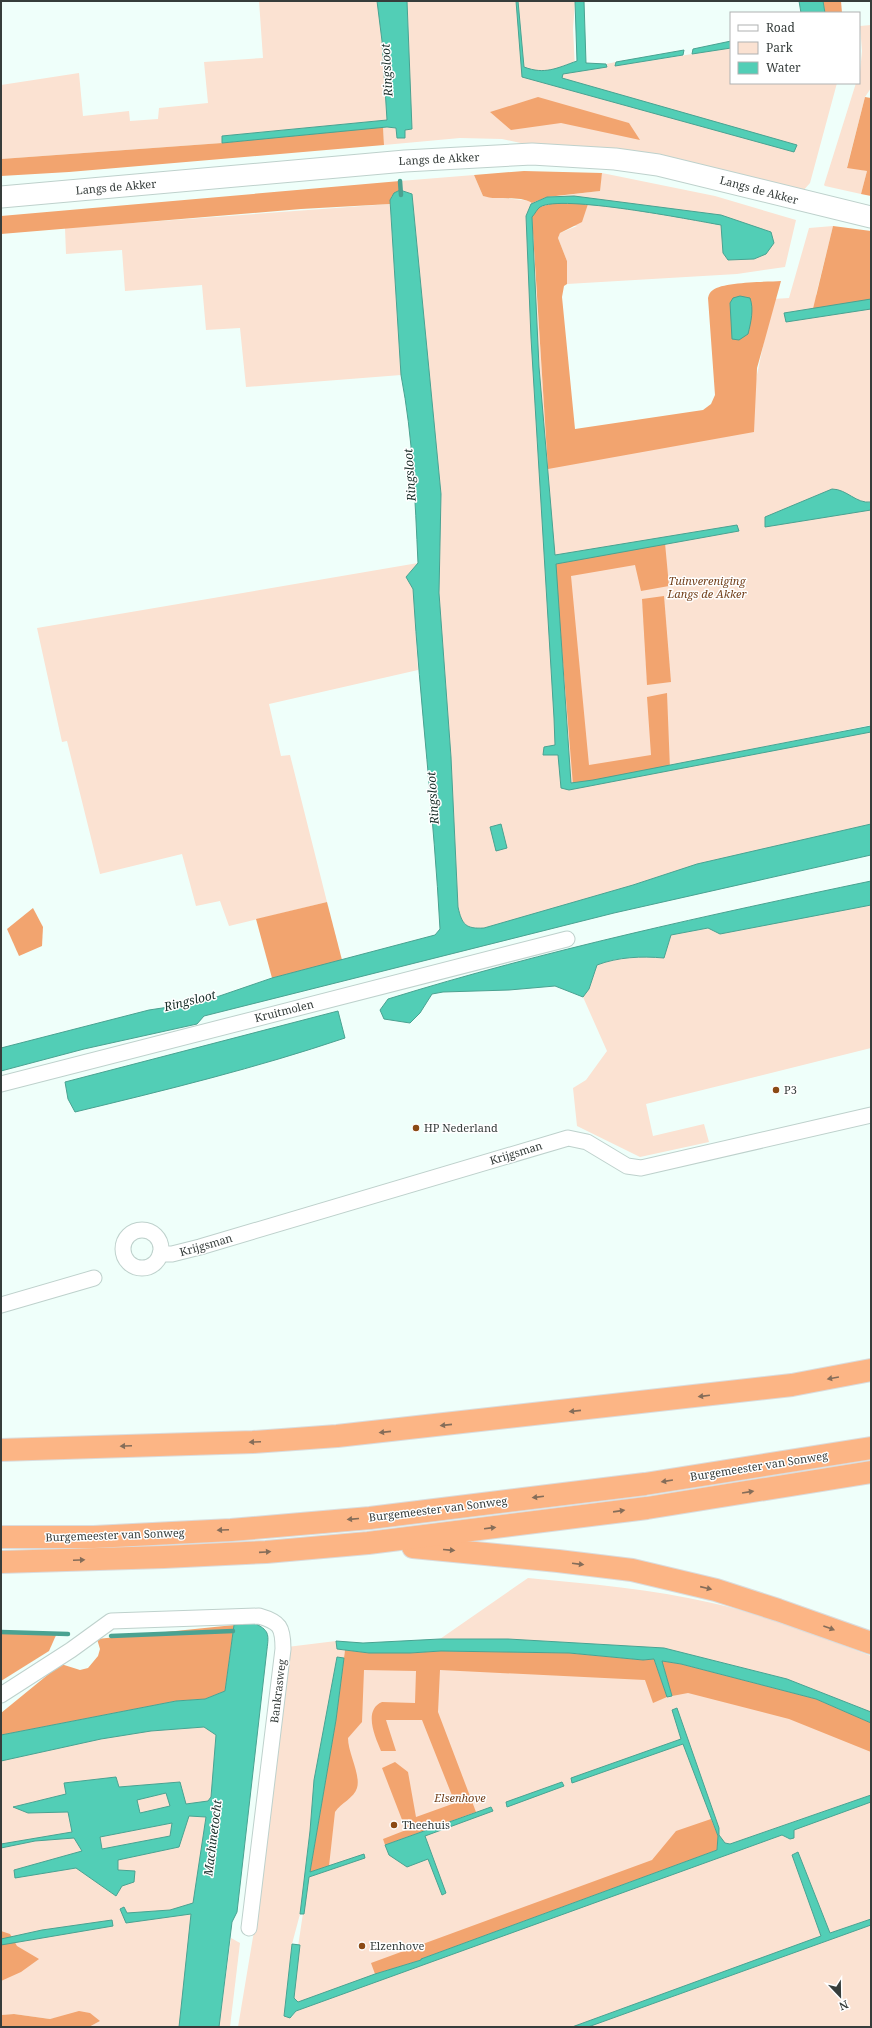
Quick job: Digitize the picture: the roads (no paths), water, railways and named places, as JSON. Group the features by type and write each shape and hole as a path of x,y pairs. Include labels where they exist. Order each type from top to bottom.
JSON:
{"highway":[{"path":"4,1450 253,1442 337,1436 792,1385 871,1370"},
{"name":"Burgemeester van Sonweg","path":"1,1537 102,1537 231,1530 370,1518 645,1484 871,1448"},
{"path":"1,1562 188,1556 368,1543 647,1508 871,1472"},
{"path":"368,1543 551,1560 632,1570 716,1590 871,1643"}],"street":[{"name":"Langs de Akker","path":"1,197 405,161 532,154 615,159 658,165 871,217"},
{"name":"Kruitmolen","path":"1,1084 567,939"},
{"name":"Krijgsman","path":"160,1254 172,1254 200,1247 568,1138 587,1142 627,1166 641,1168 871,1115"},
{"path":"1,1305 94,1278"},
{"name":"Bankrasweg","path":"1,1695 71,1650 111,1621 259,1616 279,1624 283,1634 283,1649 249,1928"}],"water":[{"path":"377,1 407,1 412,129 405,130 405,138 397,138 396,128 387,127 222,143 222,136 387,120 382,41"},
{"path":"516,1 518,1 524,67 538,70 551,70 577,61 575,1 584,1 586,63 606,64 607,67 563,74 562,78 797,145 794,152 522,77"},
{"path":"799,1 823,1 825,12 801,12"},
{"path":"730,41 730,48 692,54 693,49"},
{"path":"684,50 683,55 615,66 616,62"},
{"path":"400,190 412,194 441,494 439,593 451,757 458,907 463,922 469,927 484,928 633,885 697,864 871,824 871,855 614,913 204,1016 197,1024 84,1049 1,1071 1,1048 149,1010 202,1002 272,978 435,935 440,929 413,589 406,577 418,563 411,445 401,375 390,200 394,193"},
{"path":"574,196 721,215 771,232 774,243 766,254 754,259 728,260 723,253 721,225 628,209 573,204 553,204 540,207 532,217 539,367 555,555 737,525 739,531 556,564 571,783 871,726 871,732 569,790 561,788 558,755 543,755 544,747 555,745 531,338 526,216 531,204 547,197"},
{"path":"740,296 750,298 752,311 748,334 739,340 732,339 730,303 733,298"},
{"path":"871,299 871,309 786,322 784,313"},
{"path":"832,489 842,491 861,501 871,502 871,510 765,527 765,517"},
{"path":"501,824 507,848 496,851 490,827"},
{"path":"871,881 871,905 720,934 708,928 671,935 664,958 630,958 613,960 597,965 589,989 583,997 555,986 509,990 443,992 432,994 420,1013 410,1023 384,1019 380,1010 388,999 507,965 628,934"},
{"path":"338,1011 345,1038 312,1049 177,1087 75,1112 68,1099 65,1082"},
{"name":"Machinetocht","path":"254,1623 263,1628 268,1636 237,1912 232,1922 219,2027 179,2027 191,1914 126,1923 120,1909 124,1907 127,1913 170,1910 193,1903 206,1817 189,1816 179,1847 118,1860 118,1870 135,1871 134,1882 122,1886 116,1896 76,1868 15,1878 14,1870 82,1851 74,1838 35,1841 1,1848 1,1844 72,1832 68,1812 28,1813 13,1807 66,1794 64,1783 116,1777 119,1787 180,1782 186,1804 208,1801 211,1797 216,1735 204,1727 151,1731 101,1739 1,1761 1,1735 176,1701 205,1699 225,1691 234,1625","holes":["166,1793 170,1806 140,1813 137,1800","172,1823 170,1836 102,1849 100,1837"]},
{"path":"440,1639 508,1639 664,1648 787,1679 871,1712 871,1723 816,1699 681,1664 662,1661 672,1696 667,1697 654,1659 643,1660 569,1653 441,1651 369,1653 337,1649 336,1641 363,1643"},
{"path":"337,1657 344,1658 336,1720 310,1872 364,1854 365,1858 309,1877 304,1914 300,1914 310,1831 314,1780"},
{"path":"677,1708 719,1828 719,1835 725,1843 730,1844 871,1795 871,1802 794,1830 794,1838 790,1839 782,1835 296,2011 290,2018 284,2016 292,1944 300,1945 294,1998 298,2002 375,1974 421,1960 717,1850 718,1836 683,1744 572,1783 571,1778 681,1739 672,1710"},
{"path":"562,1782 564,1786 507,1807 506,1802"},
{"path":"491,1807 493,1811 425,1836 446,1893 442,1895 428,1859 407,1867 389,1855 385,1845"},
{"path":"798,1852 830,1933 871,1919 871,1925 588,2027 572,2027 821,1936 792,1855"},
{"path":"112,1920 113,1926 1,1945 1,1939 42,1930"}],"waterway":[{"name":"Ringsloot","path":"400,181 401,195"},
{"path":"111,1636 233,1631"},
{"path":"1,1632 68,1634"}],"place":[{"name":"P3","path":"776,1090"},
{"name":"HP Nederland","path":"416,1128"},
{"name":"Theehuis","path":"394,1825"},
{"name":"Elzenhove","path":"362,1946"}],"park label":[{"name":"Tuinvereniging Langs de Akker","path":"707,587"},
{"name":"Elsenhove","path":"460,1798"}]}
